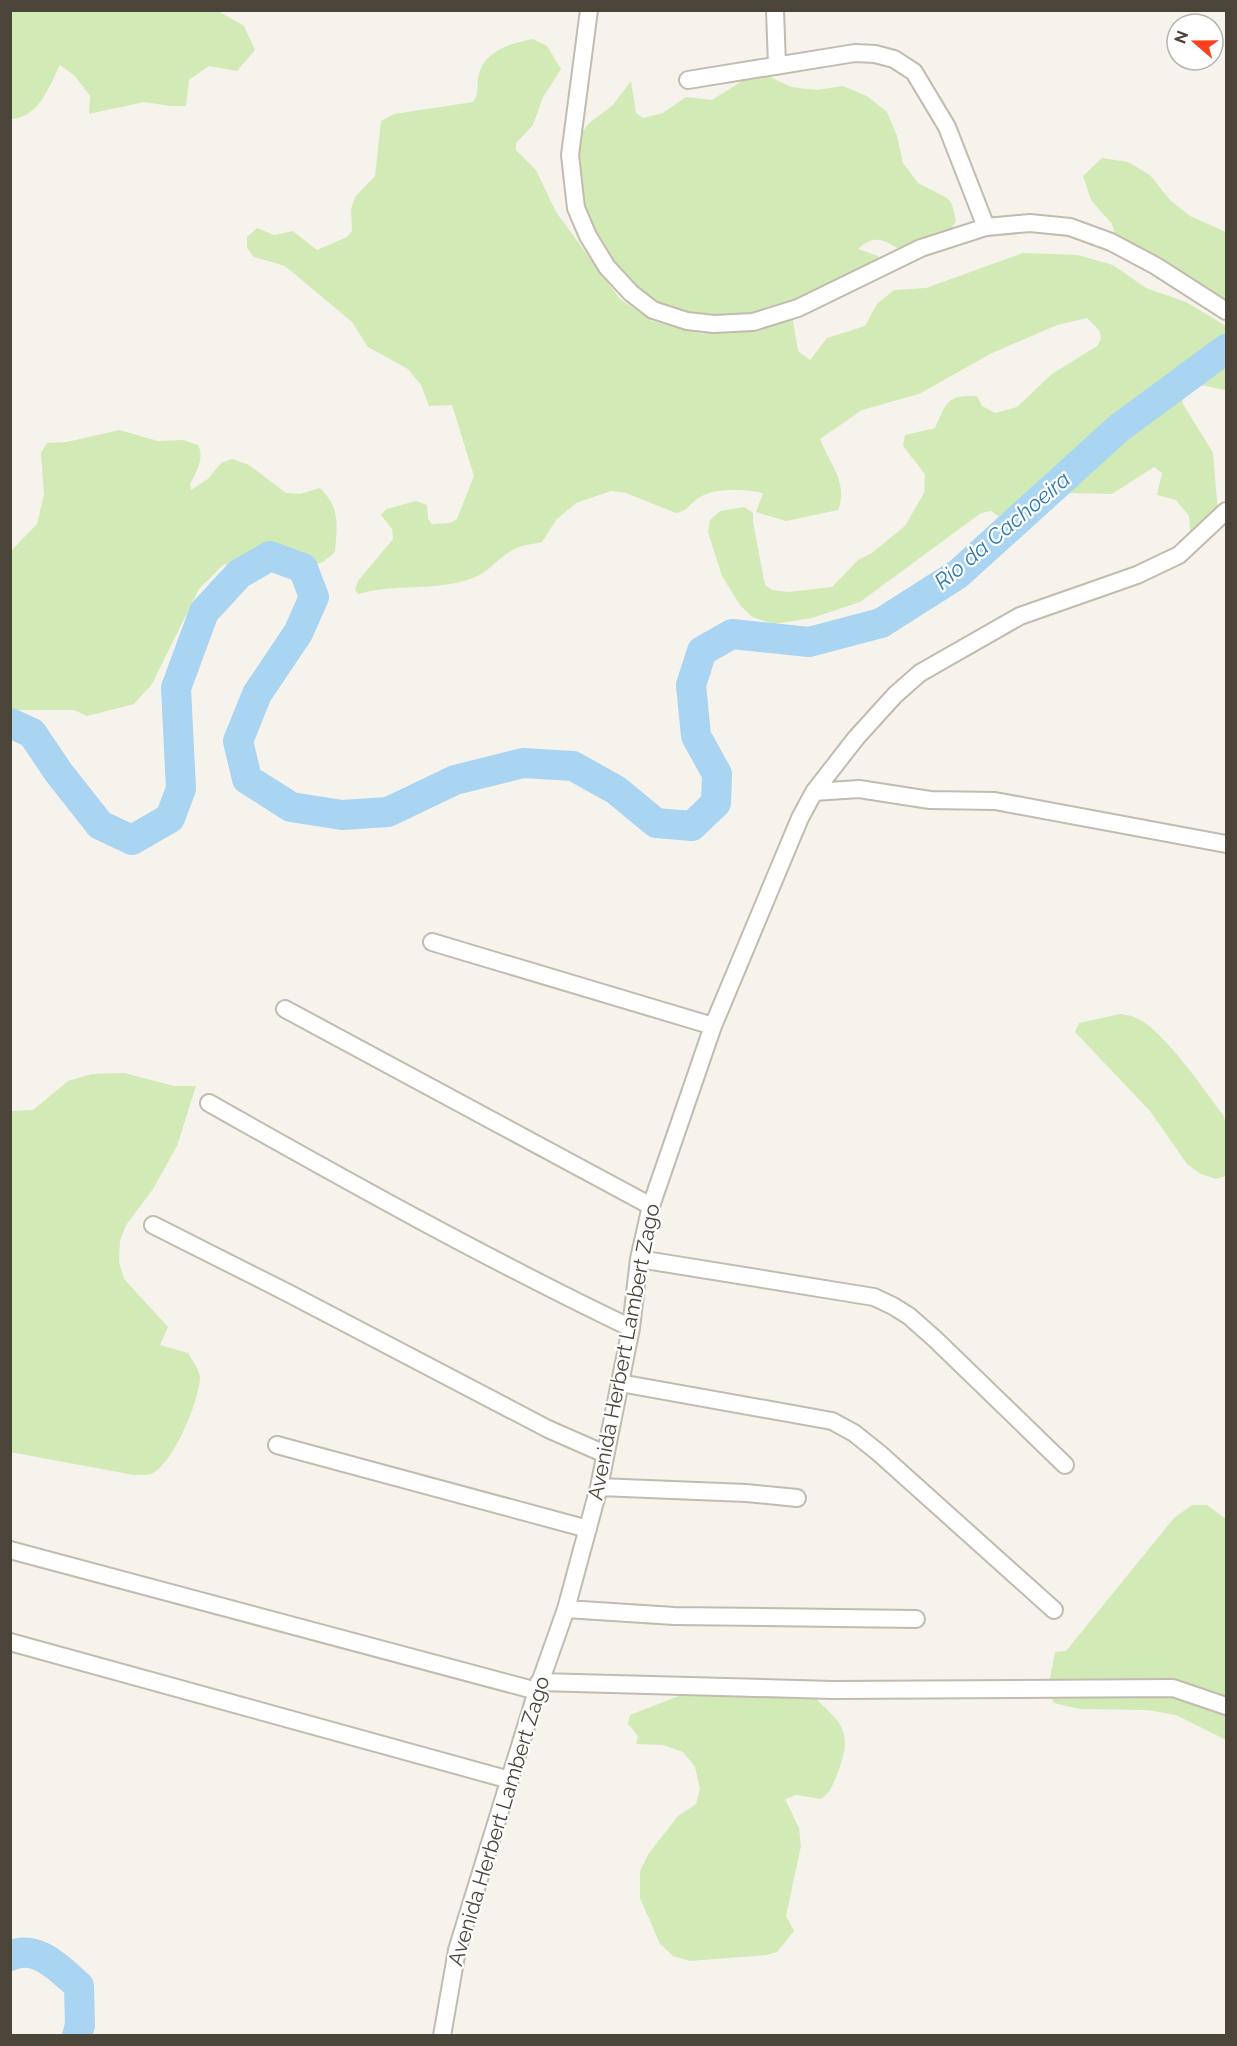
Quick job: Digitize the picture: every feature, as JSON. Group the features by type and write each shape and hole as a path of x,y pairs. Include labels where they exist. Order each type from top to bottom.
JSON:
{"street":[{"path":"589,10 570,155 576,208 588,236 607,267 631,293 653,310 687,321 714,324 753,322 798,308 921,248 986,227 1030,223 1070,227 1111,242 1156,266 1227,311"},
{"path":"775,10 777,66"},
{"path":"688,80 855,53 876,54 894,59 914,72 947,127 986,227"},
{"name":"Avenida Herbert Lambert Zago","path":"442,2036 457,1950 538,1686 566,1609 599,1487 631,1328 639,1259 651,1206 713,1026 800,818 814,792 856,738 895,695 920,673 1020,616 1137,576 1179,555 1227,511"},
{"path":"814,792 859,789 930,800 995,801 1227,844"},
{"path":"432,942 713,1026"},
{"path":"285,1009 651,1206"},
{"path":"209,1103 351,1183 584,1306 631,1328"},
{"path":"153,1225 548,1429 605,1454"},
{"path":"639,1259 874,1297 893,1306 935,1339 1065,1465"},
{"path":"620,1383 832,1421 854,1433 879,1453 1054,1610"},
{"path":"277,1445 588,1529"},
{"path":"599,1487 648,1491 746,1493 797,1498"},
{"path":"10,1550 538,1686 833,1690 1173,1688 1227,1706"},
{"path":"566,1609 674,1616 916,1619"},
{"path":"10,1642 510,1780"}],"green space":[{"path":"10,11 218,11 244,26 255,50 237,71 209,66 189,80 186,106 144,102 89,114 90,96 75,76 60,65 36,107 21,117 11,119"},
{"path":"533,39 547,46 561,69 543,97 533,125 516,143 516,150 536,170 556,212 620,299 652,321 704,334 701,330 645,305 616,275 586,223 576,157 582,133 588,124 613,105 631,81 636,113 643,118 663,113 686,97 712,100 742,81 768,76 791,87 817,90 843,86 867,96 887,112 897,136 903,163 918,183 947,198 952,204 956,221 947,237 909,255 883,241 871,240 865,243 858,249 878,256 881,264 819,307 792,315 798,351 810,360 827,338 865,326 877,304 894,290 926,288 1023,253 1078,255 1113,265 1146,288 1186,302 1226,326 1226,390 1200,385 1182,392 1183,404 1213,453 1218,513 1182,551 1190,531 1189,516 1176,500 1157,495 1162,473 1154,467 1112,494 1069,493 1002,519 991,511 981,513 860,602 812,618 774,624 752,617 740,605 722,576 708,532 710,520 720,511 744,507 753,513 765,585 772,590 789,592 832,587 858,560 872,553 905,526 924,493 925,474 903,446 905,435 935,428 945,406 959,397 977,396 982,406 995,413 1017,407 1052,374 1097,346 1101,339 1099,330 1087,318 1057,325 992,353 919,394 862,410 820,439 840,482 841,500 838,510 786,521 756,512 763,493 731,490 707,494 683,511 676,513 626,493 611,491 576,503 556,520 542,542 515,549 473,578 445,585 386,589 358,594 355,590 358,581 393,539 392,529 381,515 386,509 416,501 427,505 428,519 432,524 450,523 457,519 474,476 452,405 429,406 421,385 408,369 368,347 352,322 285,266 254,257 247,248 247,237 257,228 274,235 293,231 317,250 347,237 352,231 351,209 355,197 375,176 381,121 394,114 473,102 479,74 487,59 501,49"},
{"path":"1102,158 1128,162 1150,175 1170,200 1190,216 1226,232 1226,308 1116,237 1112,224 1091,200 1083,176"},
{"path":"119,430 158,441 183,440 198,445 201,455 190,484 191,490 208,479 221,463 232,459 249,465 286,493 300,494 320,488 335,510 337,525 335,552 323,562 309,566 233,562 223,565 199,589 152,684 134,704 87,716 74,710 11,710 11,551 37,524 44,495 41,453 47,443 67,442"},
{"path":"1120,1014 1134,1017 1156,1032 1182,1060 1223,1115 1226,1123 1226,1176 1216,1179 1201,1174 1187,1164 1150,1111 1075,1032 1079,1023"},
{"path":"124,1073 174,1086 196,1086 177,1146 153,1189 126,1225 120,1241 119,1262 124,1279 168,1327 160,1345 188,1353 200,1375 195,1401 177,1444 161,1467 153,1473 141,1475 10,1452 11,1111 33,1110 68,1081 92,1074"},
{"path":"1192,1505 1207,1505 1226,1519 1226,1740 1176,1715 1147,1710 1080,1709 1054,1703 1048,1689 1055,1652 1066,1651 1174,1518"},
{"path":"752,1687 809,1692 829,1711 841,1727 845,1745 843,1757 831,1787 821,1799 796,1795 785,1799 799,1828 801,1846 786,1916 794,1931 777,1952 767,1955 690,1961 673,1956 660,1944 640,1898 640,1871 649,1853 678,1816 696,1804 700,1789 695,1767 683,1752 663,1745 636,1744 638,1736 628,1724 630,1715 697,1689 711,1688 732,1696"}],"waterway":[{"name":"Rio da Cachoeira","path":"10,723 32,733 59,773 100,825 132,840 170,818 181,789 176,688 204,612 239,574 270,556 303,568 314,597 298,633 257,694 238,741 247,779 291,807 342,815 388,812 455,780 523,763 573,766 616,790 656,823 692,826 716,803 717,774 696,736 691,685 702,651 732,634 809,642 881,623 958,574 1119,428 1226,349"},
{"name":"Rio da Cachoeira","path":"10,1956 20,1953 39,1956 48,1960 79,1986 80,2025 77,2036"}]}
